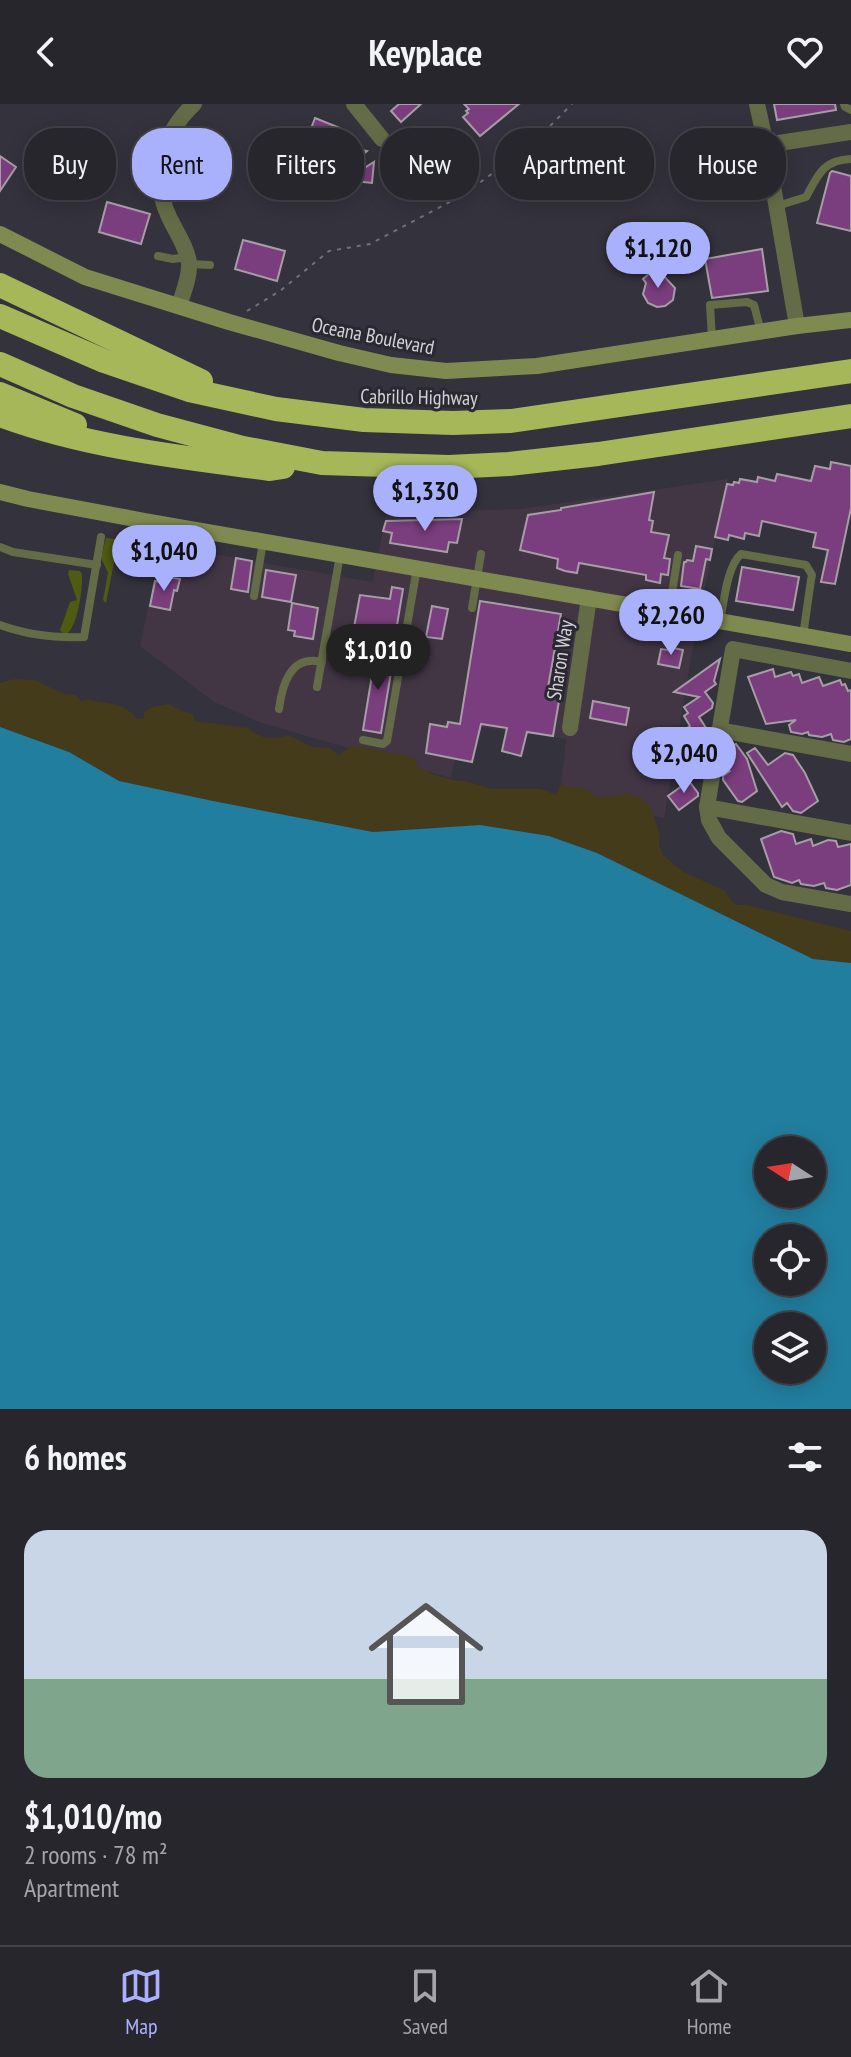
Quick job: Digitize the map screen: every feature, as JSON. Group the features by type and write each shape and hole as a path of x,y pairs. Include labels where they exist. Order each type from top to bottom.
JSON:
{"highway":[{"path":"0,285 247,404"},
{"name":"Cabrillo Highway","path":"0,316 132,372 189,390 305,414 364,420 482,422 570,413 851,371"},
{"path":"0,364 73,396 157,425 243,448 322,463"},
{"path":"0,394 91,431 145,447 226,463"},
{"path":"0,415 38,429 100,444 270,469 322,463 449,467 509,464 851,416"}],"street":[{"path":"179,306 188,261 162,202 159,180 163,151 172,129 194,104"},
{"path":"354,104 380,136"},
{"path":"757,104 762,128"},
{"path":"786,142 851,132"},
{"path":"776,200 797,326"},
{"name":"Oceana Boulevard","path":"0,234 85,277 229,322 391,365 446,371 537,366 851,320"},
{"path":"0,492 145,521 851,644"},
{"name":"Sharon Way","path":"570,728 589,598"},
{"path":"851,671 733,649 708,813 719,838 766,885 782,892 851,904"},
{"path":"719,730 851,754"},
{"path":"708,813 851,833"}],"lane":[{"path":"844,104 851,110"},
{"path":"777,206 806,197 819,172 828,164 851,159"},
{"path":"158,256 210,265"},
{"path":"712,340 710,305 747,302 754,305 762,333"},
{"path":"141,544 145,521"},
{"path":"0,625 58,638 84,637 101,537"},
{"path":"254,596 263,542"},
{"path":"0,547 13,552 97,565"},
{"path":"472,608 481,554"},
{"path":"720,621 732,567 741,554 806,565 812,575 803,636"},
{"path":"317,687 340,555"},
{"path":"669,612 678,555"},
{"path":"363,740 383,744 387,741 417,568"},
{"path":"279,709 282,686 294,669 303,662 322,662"}],"path":[{"path":"229,322 280,291 329,251 370,244 463,195 531,145 572,104"}],"shaded area":[{"path":"728,479 695,635 664,818 560,795 566,739 462,724 451,778 262,723 214,702 140,646 161,545 373,582 386,514 520,509"}],"green space":[{"path":"106,538 118,542 106,603 103,600 108,573 101,558"},
{"path":"69,570 80,571 82,588 75,622 68,633 63,633 60,630 70,602 77,600"}],"sand":[{"path":"14,679 35,680 64,694 76,695 81,701 117,705 137,719 144,719 144,712 150,708 168,704 193,714 195,721 248,728 267,738 288,735 312,747 330,748 340,756 354,746 400,754 416,759 417,766 434,775 491,789 541,789 557,795 560,785 586,789 598,797 625,793 640,797 651,808 663,855 682,871 725,891 735,905 747,905 851,931 851,963 813,959 597,853 549,836 432,827 373,832 119,781 69,752 0,727 0,683"}],"water":[{"path":"0,727 69,752 119,781 213,801 373,832 480,825 549,836 597,853 813,959 851,963 851,1409 0,1409"}],"building":[{"path":"399,104 421,104 401,122 391,111"},
{"path":"464,104 519,104 480,136 479,128 473,128 463,117 469,109"},
{"path":"774,104 835,104 836,110 777,120"},
{"path":"315,118 340,128 311,128"},
{"path":"0,156 16,167 0,191"},
{"path":"374,162 372,183 364,182 364,168"},
{"path":"832,171 851,176 851,231 817,223"},
{"path":"107,202 150,214 141,244 99,232"},
{"path":"243,240 285,251 277,281 235,269"},
{"path":"762,249 768,291 712,298 705,259"},
{"path":"650,273 661,273 675,288 673,300 665,306 648,303 643,294 646,283 643,279"},
{"path":"831,462 851,466 851,508 835,584 821,582 828,550 813,547 816,533 762,521 759,536 745,533 744,539 729,535 728,540 715,537 727,484 739,483 740,479 757,482 758,477 775,481 777,474 811,481 815,466 830,469"},
{"path":"654,492 649,520 653,521 651,532 669,535 664,558 670,559 668,575 661,574 660,583 646,580 646,575 579,563 577,573 565,571 557,568 558,559 520,550 528,515"},
{"path":"462,519 457,543 449,542 447,552 390,543 392,533 383,531 386,521"},
{"path":"696,546 712,549 710,560 706,559 700,589 681,586 684,562 693,561"},
{"path":"236,558 252,561 248,592 231,589"},
{"path":"742,567 799,577 793,610 736,601"},
{"path":"266,570 296,575 291,602 262,597"},
{"path":"161,576 180,579 170,610 150,606 155,581 160,582"},
{"path":"392,587 403,589 396,631 380,628 379,637 353,633 360,595 390,599"},
{"path":"480,601 561,614 547,693 560,695 553,736 527,732 521,756 502,751 507,728 481,724 472,762 426,753 430,724 447,727 448,722 460,724"},
{"path":"292,603 318,608 313,639 294,636 295,631 288,630"},
{"path":"432,606 448,609 442,639 426,637"},
{"path":"669,647 683,650 679,668 658,664 661,649 668,650"},
{"path":"376,651 394,654 381,733 363,730"},
{"path":"720,659 714,681 716,684 705,692 713,703 712,708 699,717 708,731 707,738 699,743 705,752 704,760 694,767 678,743 683,737 680,733 690,726 684,716 688,713 684,707 699,697 674,692"},
{"path":"773,669 775,677 791,672 793,676 799,674 802,683 819,677 823,686 840,680 842,685 845,684 848,691 851,690 851,739 844,742 833,740 831,734 822,737 809,735 808,732 791,732 789,725 796,720 766,724 748,677"},
{"path":"593,701 629,708 626,725 590,718"},
{"path":"736,744 747,759 757,791 742,802 723,780 723,776 730,771 725,765 728,750"},
{"path":"755,748 768,765 785,753 793,755 818,801 801,813 793,811 787,803 782,807 747,753"},
{"path":"689,781 698,796 679,810 668,796"},
{"path":"781,831 793,834 796,844 811,839 813,846 828,840 836,841 838,847 851,844 851,885 837,890 826,888 824,883 814,886 801,884 799,880 792,883 774,877 761,839"}]}
